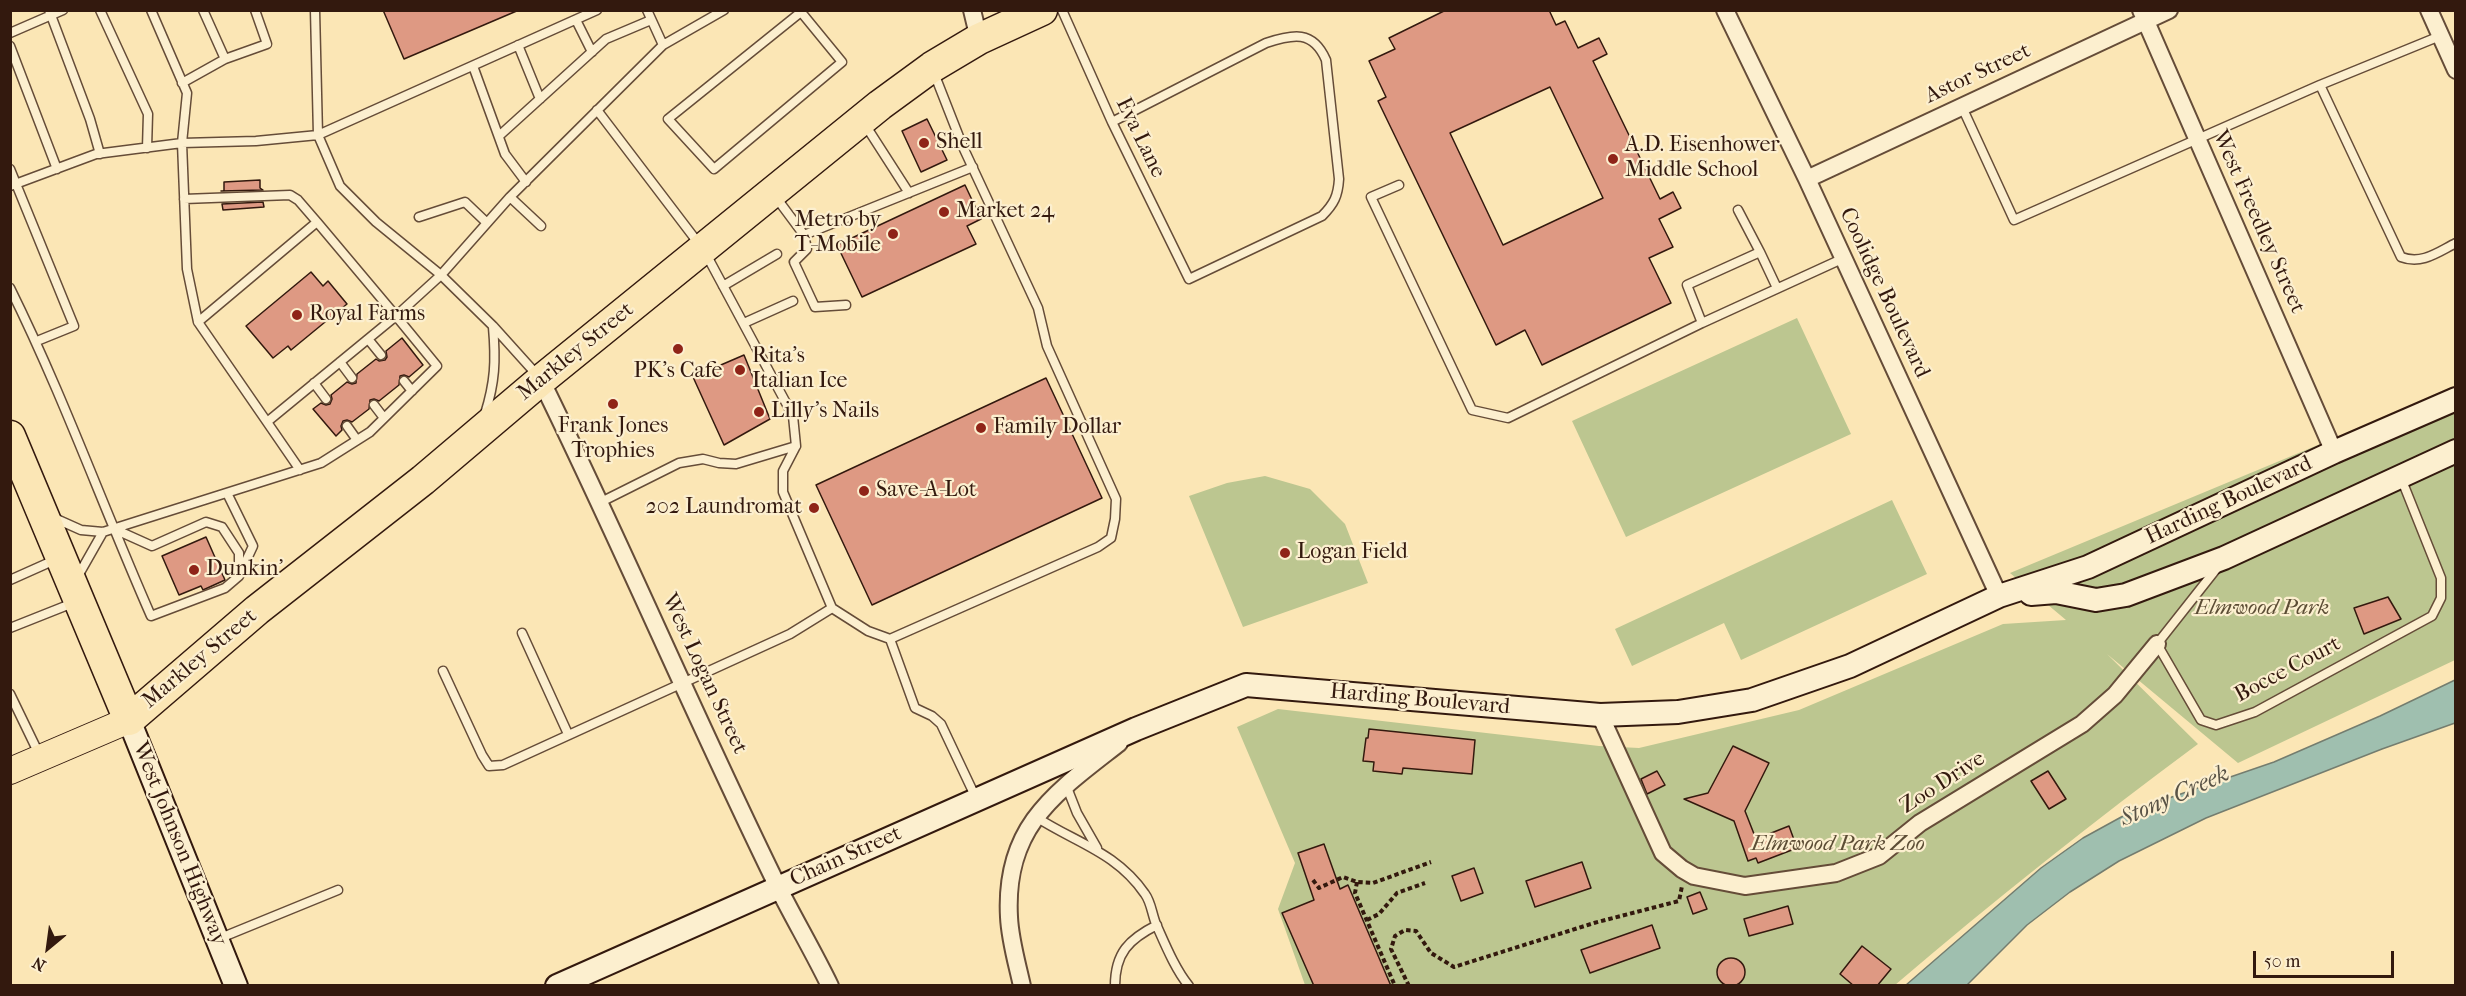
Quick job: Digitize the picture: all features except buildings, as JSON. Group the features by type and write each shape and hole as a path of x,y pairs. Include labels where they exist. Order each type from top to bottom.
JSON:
{"highway":[{"name":"Markley Street","path":"129,720 258,610 423,480 541,380 862,120 932,67 979,39 1042,10"},
{"name":"West Johnson Highway","path":"10,436 129,720"}],"main road":[{"path":"10,771 129,720"}],"street":[{"path":"972,10 979,39"},
{"name":"Coolidge Boulevard","path":"1725,10 1844,258 1999,596"},
{"name":"Astor Street","path":"1807,179 1962,107 2144,16 2169,10"},
{"path":"2429,10 2447,44 2456,70"},
{"name":"West Freedley Street","path":"2144,16 2334,452"},
{"name":"West Logan Street","path":"541,380 601,502 778,887 830,986"},
{"name":"Harding Boulevard","path":"1022,986 1009,917 1016,855 1028,826 1066,785 1136,729 1246,685 1600,715 1678,712 1752,700 1850,666 1999,596 2088,567 2334,452 2456,399"},
{"name":"Harding Boulevard","path":"1999,596 2055,592 2096,600 2126,595 2224,558 2456,451"},
{"name":"Zoo Drive","path":"1600,715 1663,853 1685,871 1708,880 1745,886 1836,873 1879,856 1920,823 2082,724 2115,694 2157,644"},
{"name":"West Johnson Highway","path":"129,720 236,986"},
{"name":"Chain Street","path":"557,986 1136,729"}],"lane":[{"path":"10,33 50,13 63,10"},
{"path":"100,10 148,114 147,148"},
{"path":"151,10 187,93 182,144 187,269 198,322 300,470"},
{"path":"203,10 225,60"},
{"path":"182,83 225,60 267,44 255,10"},
{"path":"315,10 318,135 340,186 376,222 441,275 493,326 541,380"},
{"path":"14,184 100,154 182,144 256,141 318,135 597,10"},
{"path":"647,10 663,45"},
{"path":"267,422 396,316 441,275 510,197 663,45 724,10"},
{"name":"Eva Lane","path":"1062,10 1112,122 1190,279 1322,216 1332,207 1338,194 1340,179 1326,60 1320,46 1312,39 1299,36 1284,37 1266,43 1112,122"},
{"path":"800,11 842,62 714,169 668,119 800,11"},
{"path":"50,13 90,119 100,154"},
{"path":"576,20 592,52"},
{"path":"499,136 606,39 651,20"},
{"path":"1962,107 2014,220 2320,85 2447,44"},
{"path":"518,45 540,99"},
{"path":"10,46 57,169"},
{"path":"473,66 505,154 526,182"},
{"path":"597,110 703,249 793,416 796,446 783,471 783,492 832,608 868,631 890,639 1098,547 1111,538 1115,519 1116,499 1047,346 1038,308 973,166 932,67"},
{"path":"2320,85 2402,257 2411,261 2422,260 2456,243"},
{"path":"862,120 909,193"},
{"path":"804,235 973,166"},
{"path":"10,169 14,184 74,326 37,341"},
{"path":"1399,185 1371,197 1472,410 1508,418 1702,323 1844,258"},
{"path":"772,192 804,235 807,249 794,262 815,307 846,305"},
{"path":"42,513 81,530 103,532 321,463 370,432 437,366 317,222 290,195 184,199"},
{"path":"510,197 540,226"},
{"path":"419,218 465,202 487,223"},
{"path":"1738,210 1777,288"},
{"path":"198,322 317,222"},
{"path":"1702,323 1687,285 1760,252"},
{"path":"723,286 777,254"},
{"path":"10,288 37,341 112,528 151,616 225,588 239,576 253,546 227,493"},
{"path":"744,323 793,301"},
{"path":"480,431 494,387 496,364 493,326"},
{"path":"368,339 381,355"},
{"path":"340,362 352,378"},
{"path":"404,381 412,391"},
{"path":"314,383 326,399"},
{"path":"374,405 384,418"},
{"path":"347,426 357,440"},
{"path":"601,502 679,463 703,459 736,464 796,446"},
{"name":"Bocce Court","path":"2157,644 2201,720 2216,725 2255,712 2432,616 2441,598 2441,578 2400,476"},
{"path":"112,528 152,546 207,522 222,527 239,553 239,576"},
{"path":"10,628 76,593 89,554 103,532"},
{"path":"10,580 61,557"},
{"path":"2157,644 2224,558"},
{"path":"443,671 489,766 503,765 790,634 832,608"},
{"path":"522,633 568,734"},
{"path":"890,639 915,708 932,716 941,724 976,799"},
{"path":"10,694 41,758"},
{"path":"1066,785 1077,813 1097,849"},
{"path":"1036,817 1066,836 1097,849 1124,868 1146,895 1157,925 1182,977 1189,986"},
{"path":"218,939 338,890"},
{"path":"1115,986 1119,956 1140,933 1157,925"}],"path":[{"path":"1313,880 1319,888 1342,877 1358,882 1373,883 1431,862"},
{"path":"1409,986 1391,949 1393,941 1400,932 1410,929 1416,931 1431,953 1454,967 1594,923 1678,901 1685,871"},
{"path":"1358,882 1355,893 1395,986"},
{"path":"1367,920 1379,914 1396,892 1425,883"}],"green space":[{"path":"1797,318 1851,434 1626,537 1572,421"},
{"name":"Elmwood Park Zoo","path":"2455,388 2455,660 2238,763 2107,654 2198,744 2044,862 1895,985 1305,985 1278,909 1295,863 1237,727 1278,709 1599,746 1639,748 1799,710 2003,624 2066,620 2010,573"},
{"name":"Logan Field","path":"1265,476 1310,489 1345,524 1368,583 1243,627 1189,496 1227,483"},
{"path":"1892,500 1927,574 1741,660 1724,623 1632,666 1615,629"}],"water":[{"name":"Stony Creek","path":"2455,680 2455,723 2206,818 2119,861 2070,892 2027,925 1967,985 1906,985 2041,868 2083,838 2134,810 2274,762 2380,716"}],"place":[{"name":"Shell","path":"924,143"},
{"name":"A.D. Eisenhower Middle School","path":"1613,159"},
{"name":"Market 24","path":"944,212"},
{"name":"Metro by T-Mobile","path":"893,234"},
{"name":"Royal Farms","path":"297,315"},
{"name":"PK's Cafe","path":"678,349"},
{"name":"Rita's Italian Ice","path":"740,370"},
{"name":"Frank Jones Trophies","path":"613,404"},
{"name":"Lilly's Nails","path":"759,412"},
{"name":"Family Dollar","path":"981,428"},
{"name":"Save-A-Lot","path":"864,491"},
{"name":"202 Laundromat","path":"814,508"},
{"name":"Logan Field","path":"1285,553"},
{"name":"Dunkin'","path":"194,570"}],"park label":[{"name":"Elmwood Park","path":"2262,609"}]}
